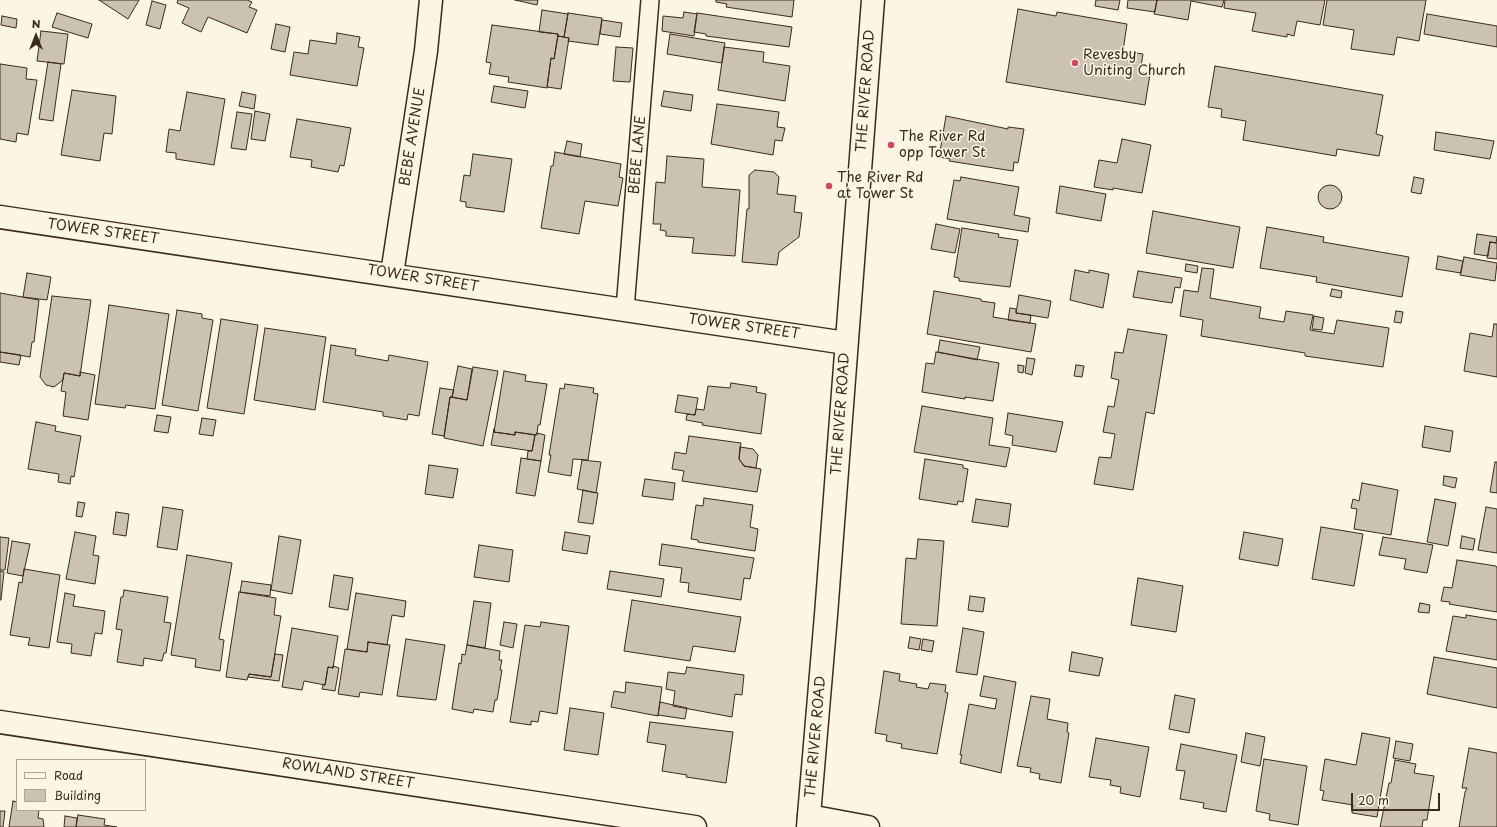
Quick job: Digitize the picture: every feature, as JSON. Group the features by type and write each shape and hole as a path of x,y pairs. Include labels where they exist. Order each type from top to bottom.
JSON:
{"main road":[{"name":"BEBE AVENUE","path":"392,274 426,51 431,0"},
{"name":"THE RIVER ROAD","path":"808,822 826,622 873,0"},
{"name":"TOWER STREET","path":"0,217 392,274 846,343"},
{"name":"ROWLAND STREET","path":"0,722 695,827"},
{"path":"808,822 868,827"}],"lane":[{"name":"BEBE LANE","path":"625,309 650,0"}],"building":[{"path":"99,0 139,0 128,19"},
{"path":"178,0 247,0 252,2 249,7 257,10 247,33 208,17 201,32 182,23 189,8 177,3"},
{"path":"515,0 538,0 537,5"},
{"path":"716,0 794,0 792,17 726,7 727,4 716,2"},
{"path":"1096,0 1120,0 1118,10 1095,6"},
{"path":"1128,0 1157,0 1155,12 1127,8"},
{"path":"1157,0 1224,0 1222,7 1191,1 1188,20 1154,14"},
{"path":"1225,0 1325,0 1320,25 1297,21 1294,36 1287,34 1287,37 1252,31 1256,13 1224,8"},
{"path":"1327,0 1426,0 1419,41 1397,37 1394,55 1351,49 1354,30 1323,25"},
{"path":"152,1 166,5 160,29 146,25"},
{"name":"Revesby Uniting Church","path":"1018,9 1056,16 1057,12 1127,24 1123,51 1143,54 1140,72 1150,74 1145,105 1006,82"},
{"path":"542,10 568,14 564,37 558,36 558,34 539,32"},
{"path":"684,12 697,14 694,36 662,31 663,16 683,18"},
{"path":"57,13 92,24 88,38 52,27"},
{"path":"568,13 602,18 598,45 568,41 569,38 564,37"},
{"path":"697,13 792,27 789,47 706,36 706,34 694,32"},
{"path":"1427,14 1497,26 1497,47 1424,34"},
{"path":"2,16 17,19 16,28 1,25"},
{"path":"602,20 622,23 620,37 600,34"},
{"path":"276,24 290,27 285,52 271,49"},
{"path":"492,25 558,34 554,59 551,58 547,88 508,82 509,77 489,74 491,63 486,62"},
{"path":"41,31 68,34 64,64 37,61"},
{"path":"337,33 360,37 358,47 364,48 357,86 290,75 294,52 308,54 310,40 336,44"},
{"path":"670,34 725,43 722,63 667,54"},
{"path":"558,36 569,38 561,89 547,87 551,58 554,59"},
{"path":"616,47 633,48 630,82 613,81"},
{"path":"724,47 764,52 763,62 790,66 785,101 718,90"},
{"path":"48,62 61,64 53,121 39,119"},
{"path":"0,64 27,68 26,79 37,80 28,135 17,133 16,142 0,139"},
{"path":"1215,66 1383,95 1376,134 1383,136 1379,156 1337,149 1336,156 1243,140 1246,121 1221,117 1222,109 1208,107"},
{"path":"494,86 528,91 525,108 491,102"},
{"path":"72,90 116,96 112,134 104,133 100,161 61,155"},
{"path":"664,91 693,95 691,111 661,106"},
{"path":"187,92 225,99 214,165 176,159 176,153 166,152 169,129 180,131"},
{"path":"242,92 256,95 254,109 239,106"},
{"path":"717,104 779,112 777,127 785,128 782,141 775,140 773,155 711,144"},
{"path":"255,111 270,114 265,141 251,139"},
{"path":"237,112 252,114 246,150 231,148"},
{"path":"946,116 1008,129 1008,127 1024,129 1018,163 1014,162 1013,171 949,161 950,159 939,157"},
{"path":"297,119 351,128 344,166 340,165 338,172 311,167 312,160 290,157"},
{"path":"1436,132 1494,141 1490,159 1434,150"},
{"path":"1122,139 1151,145 1142,193 1113,188 1113,190 1094,187 1099,160 1117,163"},
{"path":"567,141 582,144 580,157 564,154"},
{"path":"555,152 621,164 619,177 623,178 618,206 585,201 579,234 541,228 551,166 553,166"},
{"path":"473,154 512,159 504,212 466,207 466,202 460,201 464,175 470,176"},
{"path":"667,156 704,159 702,187 740,190 735,256 692,253 694,238 666,236 666,231 660,230 661,224 653,224 656,182 665,183"},
{"path":"755,170 774,172 779,177 777,194 796,196 794,212 802,213 799,237 779,252 777,265 742,262 747,209 749,209 749,175"},
{"path":"961,177 1019,187 1014,215 1030,218 1028,232 947,219 954,180 960,181"},
{"path":"1414,177 1424,179 1421,194 1411,192"},
{"path":"1330,185 1339,188 1342,197 1339,206 1330,209 1321,206 1318,197 1321,188"},
{"path":"1060,186 1106,194 1101,221 1056,213"},
{"path":"1153,211 1240,227 1233,268 1146,253"},
{"path":"936,224 960,229 955,253 931,249"},
{"path":"1267,227 1324,237 1323,242 1409,257 1402,297 1316,282 1317,277 1260,268"},
{"path":"962,228 999,234 998,237 1018,240 1010,287 959,281 959,278 954,277"},
{"path":"1477,234 1497,237 1496,243 1490,242 1488,256 1474,254"},
{"path":"1490,242 1497,243 1497,259 1487,258"},
{"path":"1438,256 1463,261 1461,273 1436,269"},
{"path":"1464,257 1497,263 1495,281 1460,275"},
{"path":"1186,264 1198,266 1197,273 1185,271"},
{"path":"1202,268 1214,269 1210,298 1261,307 1259,318 1284,322 1286,311 1313,315 1310,330 1334,334 1337,320 1389,328 1383,367 1305,356 1305,353 1201,336 1203,320 1180,316 1184,290 1198,292"},
{"path":"1075,270 1089,273 1089,270 1109,274 1103,308 1070,300"},
{"path":"1138,271 1182,278 1180,288 1175,287 1172,303 1133,297"},
{"path":"27,273 51,277 47,300 23,297"},
{"path":"1332,289 1342,291 1341,298 1330,296"},
{"path":"934,291 981,299 981,301 995,303 993,317 1036,324 1031,352 927,334"},
{"path":"0,293 39,300 34,342 32,342 30,357 0,352"},
{"path":"1019,295 1051,301 1048,318 1016,313"},
{"path":"52,296 91,300 80,376 64,373 63,380 54,387 46,385 40,377"},
{"path":"109,305 169,314 155,409 126,405 125,408 95,404"},
{"path":"1010,308 1016,309 1016,313 1031,315 1030,323 1008,320"},
{"path":"177,310 202,314 202,318 213,320 198,411 162,405"},
{"path":"1396,311 1403,312 1401,323 1394,322"},
{"path":"1314,316 1324,318 1322,330 1312,329"},
{"path":"221,319 258,325 244,414 207,408"},
{"path":"1494,324 1497,324 1497,377 1464,371 1470,333 1492,337"},
{"path":"265,328 326,337 315,410 254,400"},
{"path":"1128,329 1167,335 1154,414 1146,412 1133,490 1094,484 1099,457 1111,458 1115,434 1103,432 1108,406 1114,407 1119,380 1111,378 1115,352 1123,353"},
{"path":"940,340 980,347 977,360 938,352"},
{"path":"331,345 356,349 355,355 388,361 389,355 428,362 419,416 408,414 407,420 383,416 383,412 323,402"},
{"path":"0,352 21,355 19,365 0,362"},
{"path":"936,352 999,363 993,401 965,397 965,399 922,392 926,363 934,364"},
{"path":"1027,358 1035,359 1032,375 1025,373"},
{"path":"1018,365 1024,366 1023,373 1018,372"},
{"path":"1076,365 1084,366 1082,377 1074,376"},
{"path":"458,366 472,369 467,400 452,397"},
{"path":"473,367 498,371 483,446 444,438 450,397 467,400"},
{"path":"504,371 526,375 525,381 547,384 537,435 515,432 515,435 494,432"},
{"path":"80,372 95,375 88,420 63,416 66,392 61,391 64,373 80,376"},
{"path":"731,383 757,387 756,392 766,394 761,434 702,425 703,423 686,420 687,414 695,415 696,409 704,410 708,386 730,388"},
{"path":"565,384 594,388 593,393 598,394 588,460 573,459 571,476 548,472 551,455 549,455 560,388 564,389"},
{"path":"440,388 454,390 452,397 450,397 444,436 432,434"},
{"path":"678,395 698,398 695,415 675,412"},
{"path":"922,406 993,418 989,445 1010,448 1006,467 914,452"},
{"path":"1008,413 1063,422 1056,452 1012,445 1013,436 1005,434"},
{"path":"157,415 171,417 168,433 154,431"},
{"path":"202,418 216,420 213,436 199,434"},
{"path":"36,422 56,426 55,431 81,436 74,477 71,476 70,484 58,482 59,474 28,469"},
{"path":"1425,426 1453,431 1450,452 1422,447"},
{"path":"494,429 494,432 515,435 515,432 535,435 532,451 491,445"},
{"path":"537,433 545,435 541,461 527,459 528,451 532,451 535,435"},
{"path":"689,436 741,443 739,459 744,466 761,469 757,492 682,481 684,471 672,469 675,452 686,454"},
{"path":"740,447 753,449 758,455 756,468 744,466 739,459"},
{"path":"521,458 541,461 535,496 516,493"},
{"path":"925,459 963,465 963,468 968,469 963,502 958,501 957,505 919,499"},
{"path":"582,460 601,462 596,493 577,489"},
{"path":"1495,462 1497,462 1497,493 1490,492"},
{"path":"429,465 458,469 453,498 425,494"},
{"path":"1444,476 1457,478 1455,488 1443,485"},
{"path":"645,479 675,483 673,500 642,496"},
{"path":"1362,483 1398,490 1391,535 1354,529 1357,509 1351,508 1353,499 1359,501"},
{"path":"583,490 598,493 593,524 578,522"},
{"path":"704,498 753,505 750,527 758,529 755,551 698,542 698,540 691,539 696,505 703,506"},
{"path":"976,499 1011,504 1008,527 972,522"},
{"path":"1435,499 1456,503 1448,546 1427,542"},
{"path":"78,502 85,503 82,517 76,516"},
{"path":"163,507 183,510 177,550 157,547"},
{"path":"1486,507 1497,509 1497,553 1478,550"},
{"path":"116,512 129,514 126,536 113,534"},
{"path":"1321,527 1363,534 1354,586 1312,579"},
{"path":"75,532 96,536 93,555 99,556 95,584 66,579"},
{"path":"565,532 590,536 587,554 562,550"},
{"path":"1244,532 1283,539 1278,566 1239,559"},
{"path":"279,536 301,540 292,594 271,590"},
{"path":"1462,536 1475,539 1473,550 1460,548"},
{"path":"0,537 9,538 5,570 0,570"},
{"path":"1383,537 1433,545 1427,573 1404,569 1406,559 1379,555"},
{"path":"918,539 944,541 937,626 901,624 906,558 916,559"},
{"path":"12,541 30,544 23,576 7,573"},
{"path":"662,544 754,558 750,579 744,578 741,600 688,592 689,583 680,582 682,568 659,565"},
{"path":"479,545 513,550 509,582 474,577"},
{"path":"187,555 232,563 219,639 224,640 220,671 195,667 196,659 171,655"},
{"path":"1457,560 1496,566 1497,612 1449,604 1450,602 1441,601 1444,587 1452,588"},
{"path":"24,569 60,575 49,648 28,645 30,638 10,635 19,582 22,583"},
{"path":"0,571 4,572 1,600 0,600"},
{"path":"610,571 664,579 661,597 607,589"},
{"path":"334,575 353,578 348,610 329,607"},
{"path":"1138,578 1183,586 1176,632 1131,625"},
{"path":"242,581 271,585 270,596 240,592"},
{"path":"124,590 168,597 164,622 171,623 166,653 164,653 162,661 144,658 143,666 117,662 122,630 116,629 121,597 123,597"},
{"path":"239,592 276,598 274,615 281,616 271,677 249,674 247,680 226,677"},
{"path":"65,593 75,595 73,606 105,611 102,634 95,633 91,656 71,653 72,644 57,642"},
{"path":"356,593 406,601 404,617 392,615 387,645 368,642 367,652 347,649"},
{"path":"970,596 985,598 983,612 968,610"},
{"path":"632,600 741,617 735,652 693,646 690,661 624,651"},
{"path":"474,601 491,603 485,648 467,645"},
{"path":"1420,603 1430,605 1429,613 1418,612"},
{"path":"1466,615 1497,620 1497,660 1446,651 1453,616 1466,618"},
{"path":"504,622 517,624 513,648 500,645"},
{"path":"541,622 569,626 557,714 540,711 538,722 531,721 531,725 510,722 525,625 540,627"},
{"path":"292,628 338,636 333,668 328,667 325,685 304,681 302,690 282,687"},
{"path":"963,628 984,632 977,675 956,672"},
{"path":"910,637 921,639 919,650 908,648"},
{"path":"406,639 445,645 436,700 397,696"},
{"path":"923,639 934,641 932,652 921,650"},
{"path":"368,642 390,645 382,695 360,692 359,697 338,694 345,649 367,652"},
{"path":"467,645 500,651 499,660 502,660 500,670 502,670 497,700 495,700 493,712 474,709 473,713 452,709 459,663 461,664 462,654 465,655"},
{"path":"1072,652 1103,658 1099,676 1069,671"},
{"path":"275,654 283,655 279,681 248,677 249,674 271,677"},
{"path":"1434,657 1497,668 1497,708 1427,694"},
{"path":"333,666 339,668 335,691 322,689 323,685 325,685 328,667 333,668"},
{"path":"687,667 744,675 742,695 735,694 732,717 673,706 675,691 666,689 668,672 685,674"},
{"path":"884,671 900,674 899,681 917,684 916,687 928,689 930,683 946,685 945,692 948,693 937,754 901,748 902,744 886,741 887,735 875,733"},
{"path":"984,676 1016,682 1001,773 960,763 962,755 960,755 969,704 995,709 997,699 980,696"},
{"path":"626,682 662,687 658,716 611,707 614,691 625,693"},
{"path":"1175,695 1195,699 1189,733 1169,729"},
{"path":"1031,696 1050,699 1047,719 1068,723 1067,732 1069,733 1061,783 1039,779 1040,774 1030,772 1031,768 1017,766"},
{"path":"660,702 687,708 685,719 658,715"},
{"path":"570,708 604,713 598,755 564,750"},
{"path":"650,722 733,732 726,783 686,777 687,775 662,771 666,745 647,742"},
{"path":"1246,733 1265,737 1260,766 1241,762"},
{"path":"1362,733 1390,738 1377,817 1352,813 1353,805 1322,800 1324,791 1320,790 1325,759 1356,765"},
{"path":"1096,738 1149,747 1140,797 1120,793 1121,787 1110,785 1111,780 1089,777"},
{"path":"1396,741 1413,744 1410,761 1393,758"},
{"path":"1181,744 1237,755 1226,812 1203,808 1204,803 1180,799 1185,771 1176,770"},
{"path":"1469,748 1497,753 1497,827 1459,827 1467,788 1462,788"},
{"path":"1264,759 1307,766 1298,825 1269,820 1270,814 1256,811"},
{"path":"1395,760 1416,764 1414,773 1434,776 1427,820 1423,820 1422,827 1380,827"},
{"path":"13,801 16,802 16,811 39,811 38,818 43,819 44,827 9,827"},
{"path":"0,811 5,811 3,827 0,827"},
{"path":"78,815 105,819 104,825 117,827 76,827"},
{"path":"65,816 77,818 76,827 64,827"}],"place":[{"name":"Revesby Uniting Church","path":"1075,63"},
{"name":"The River Rd opp Tower St","path":"891,145"},
{"name":"The River Rd at Tower St","path":"829,186"}]}
